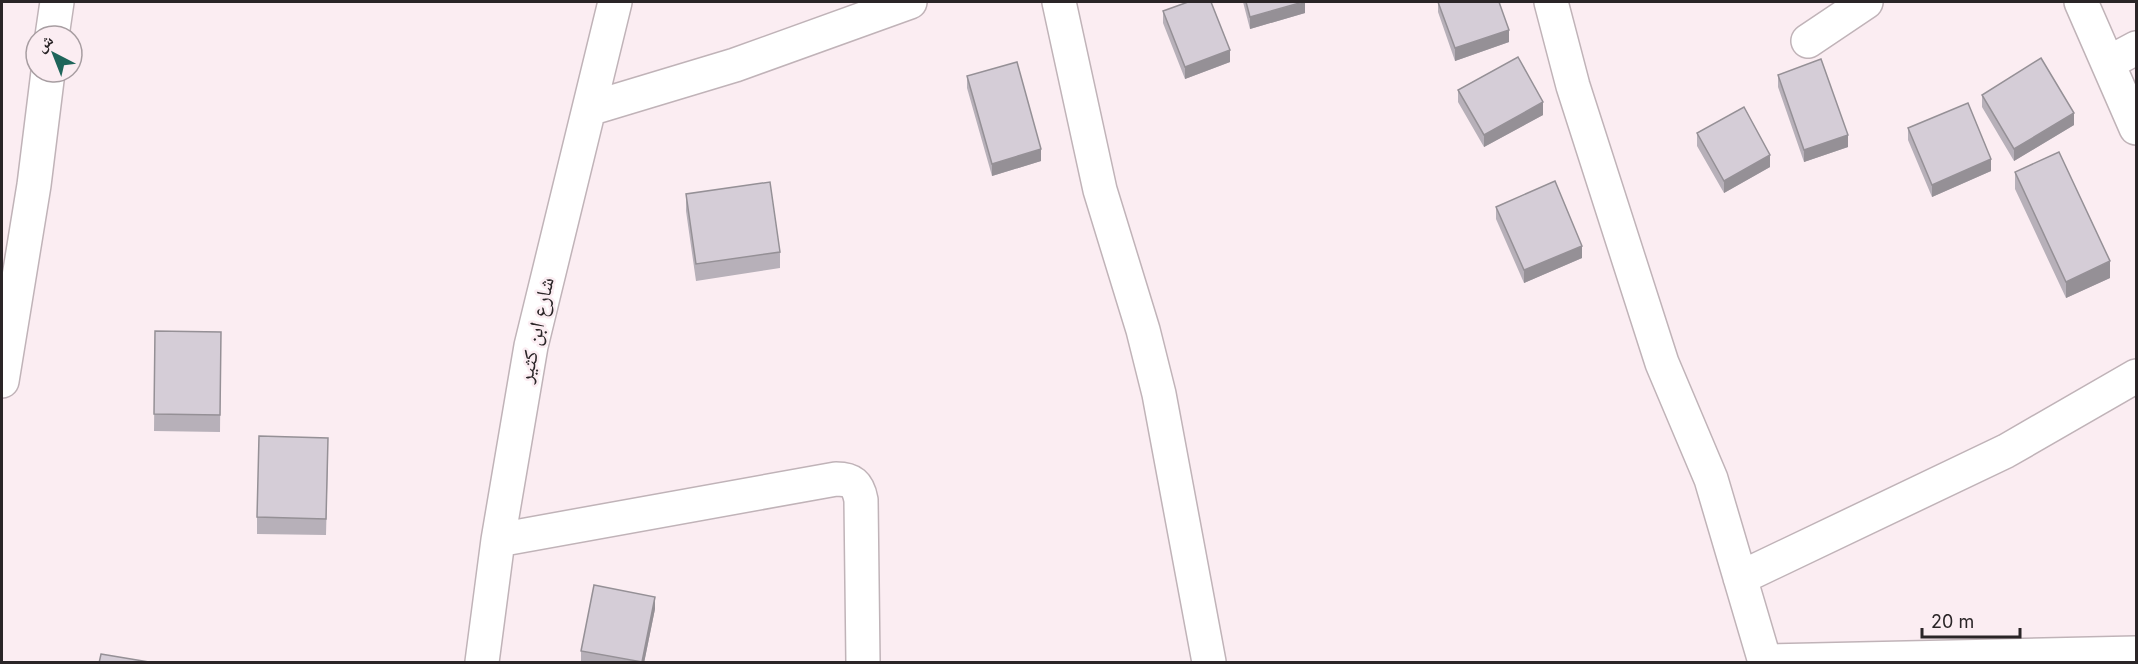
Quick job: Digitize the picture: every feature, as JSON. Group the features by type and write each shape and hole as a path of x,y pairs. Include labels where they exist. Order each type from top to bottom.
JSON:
{"street":[{"path":"54,24 57,2"},
{"name":"شارع ابن كثير","path":"482,663 498,540 531,346 615,2"},
{"path":"589,109 735,65 910,2"},
{"path":"1059,2 1100,190 1143,330 1159,394 1209,663"},
{"path":"1551,2 1573,86 1662,363 1711,479 1765,662 2136,653"},
{"path":"1808,41 1866,2"},
{"path":"2081,2 2122,55 2136,128"},
{"path":"2,381 46,84"},
{"path":"1740,578 2006,451 2136,376"},
{"path":"498,540 836,479 847,479 855,483 861,500 863,663"}],"building":[{"path":"1188,2 1211,2 1230,50 1185,67 1163,11"},
{"path":"1246,2 1303,2 1250,17"},
{"path":"1438,2 1499,2 1509,30 1455,48"},
{"path":"1518,57 1543,102 1484,135 1458,90"},
{"path":"2041,58 2074,113 2014,149 1982,95"},
{"path":"1821,59 1848,135 1804,150 1778,75"},
{"path":"1017,62 1041,149 992,164 967,76"},
{"path":"1968,103 1991,159 1932,185 1908,128"},
{"path":"1744,107 1770,155 1724,181 1697,133"},
{"path":"2059,152 2110,261 2066,282 2015,172"},
{"path":"1555,181 1582,246 1524,270 1496,207"},
{"path":"770,182 780,252 696,264 686,194"},
{"path":"155,331 221,332 220,415 154,414"},
{"path":"259,436 328,438 326,519 257,517"},
{"path":"594,585 655,597 642,662 581,651"},
{"path":"101,654 155,663 99,663"}]}
